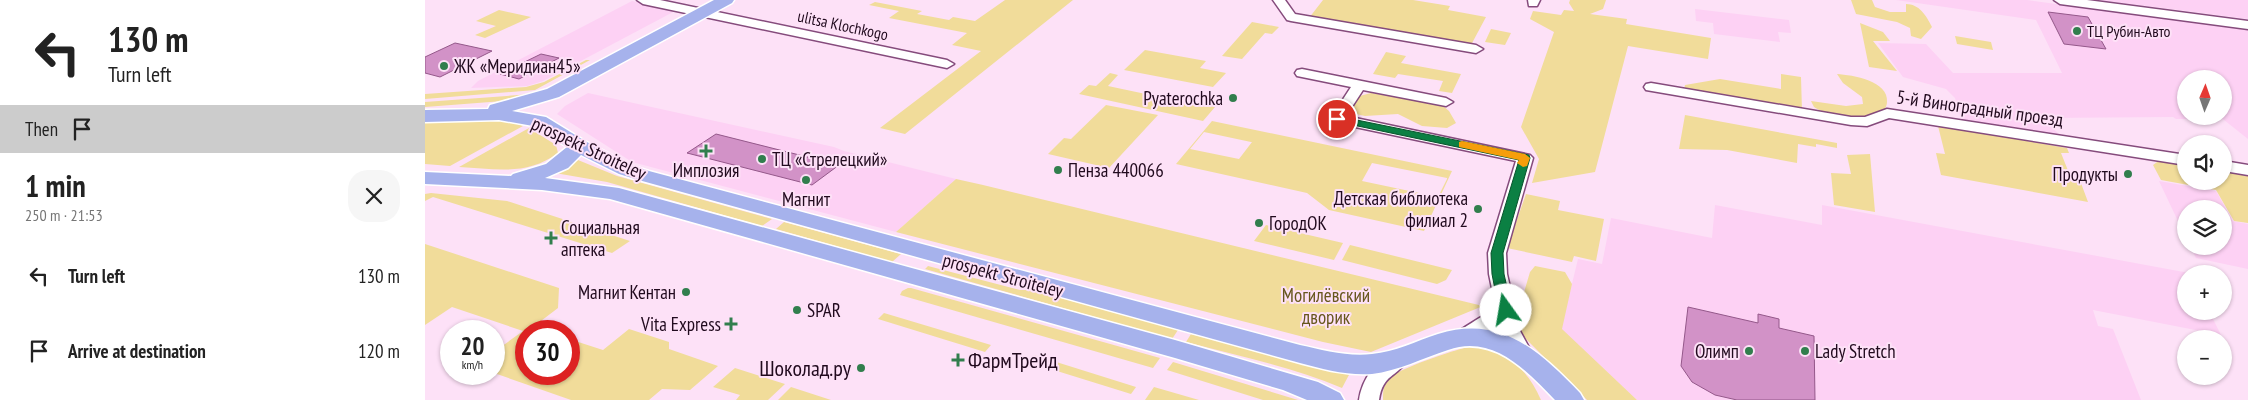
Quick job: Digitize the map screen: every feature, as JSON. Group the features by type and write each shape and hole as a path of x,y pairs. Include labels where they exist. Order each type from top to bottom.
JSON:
{"main road":[{"path":"478,113 516,105 553,93 726,0"},
{"path":"539,121 538,111 540,105 553,93"},
{"name":"prospekt Stroiteley","path":"425,116 478,113 519,116 539,121 578,145 634,172 934,256 1300,354 1342,363 1385,362 1461,337 1492,339 1522,352 1570,399"},
{"path":"503,181 529,177 556,166 573,154 578,145"},
{"name":"prospekt Stroiteley","path":"425,178 503,181 588,188 612,193 1241,368 1309,389 1331,400"},
{"path":"911,277 934,256"}],"street":[{"name":"ulitsa Klochkogo","path":"643,0 947,64"},
{"path":"1279,0 1291,17 1476,49"},
{"path":"2060,0 2248,25"},
{"path":"1302,73 1446,102"},
{"path":"1360,84 1335,123 1525,158 1497,253 1498,274 1506,310 1514,341 1522,352"},
{"name":"5-й Виноградный проезд","path":"1651,87 1851,121 1867,122 1887,112 2177,159"},
{"path":"2232,167 2248,170"},
{"path":"1461,337 1476,331 1506,310"},
{"path":"1369,400 1371,388 1377,375 1401,357"}],"shaded area":[{"path":"1896,0 2027,0 2248,30 2248,139 2230,125 2233,125 2233,70 2177,70 2177,119 2173,117 2042,118 2061,136 1961,120 1955,98 1946,89 1903,77 1878,43 1926,44 1953,73 2062,73 2036,20"},
{"path":"2097,0 2248,0 2248,19 2163,8"},
{"path":"632,1 677,10 543,81 527,86 471,88 478,81"},
{"path":"1695,9 1789,20 1791,33 1778,32 1780,42 1714,34 1713,23 1696,21"},
{"path":"588,93 834,147 956,179 896,232 632,162 557,114 565,106"},
{"path":"2159,181 2177,184 2177,190 2216,191 2221,200 2177,200 2177,219"},
{"path":"1715,205 1822,225 1822,205 2177,271 2177,320 2214,320 2218,330 2195,330 2093,310 2098,326 2113,329 2141,400 1637,400 1561,329 1578,259 1602,264 1611,218 1712,238"},
{"path":"2232,219 2248,224 2248,269 2196,258 2194,255 2232,255"}],"green space":[{"path":"1005,0 1073,0 905,134 880,128 981,51 952,45 967,33 889,18 899,11 869,5 875,2 922,11 917,14 949,20 953,17 975,21"},
{"path":"1323,0 1413,0 1450,6 1448,10 1486,17 1471,45 1309,18"},
{"path":"1570,0 1606,0 1603,9 1590,14 1627,19 1626,24 1711,38 1708,59 1628,46 1595,172 1532,183 1539,159 1521,127 1554,32 1530,19 1533,11 1561,15 1564,10 1574,11 1569,3"},
{"path":"1851,0 1872,0 1875,7 1890,12 1906,12 1906,4 1911,4 1922,11 1932,27 1921,39 1911,36 1910,28 1897,22 1856,14"},
{"path":"499,10 531,17 485,38 475,35 496,26 476,21"},
{"path":"1252,22 1279,27 1272,34 1265,33 1242,59 1222,56"},
{"path":"1860,23 1883,32 1890,41 1873,41 1897,71 1869,67"},
{"path":"1491,29 1511,33 1505,45 1485,42"},
{"path":"1955,36 1991,42 1993,50 1957,44"},
{"path":"1145,50 1206,61 1200,68 1226,73 1213,87 1124,70"},
{"path":"1386,52 1406,56 1401,63 1461,74 1452,93 1439,91 1443,81 1398,74 1395,78 1373,74"},
{"path":"586,60 590,60 535,90 425,99 425,94 526,87 544,82"},
{"path":"1110,73 1118,75 1108,86 1207,107 1214,99 1221,100 1203,121 1079,94 1089,85 1096,86"},
{"path":"1781,74 1801,77 1802,111 1684,90 1685,85 1720,79 1781,89"},
{"path":"1837,74 1869,80 1876,84 1886,95 1887,104 1884,110 1871,116 1845,117 1814,107 1811,101 1846,106 1863,104 1862,97 1843,83"},
{"path":"1371,93 1442,105 1449,111 1456,123 1447,128 1422,126 1398,114 1365,116 1351,113 1350,110 1356,97"},
{"path":"532,94 515,100 425,107 425,102"},
{"path":"1106,105 1158,115 1109,168 1048,154 1064,138 1071,139"},
{"path":"1685,115 1837,143 1837,148 1816,144 1816,147 1798,144 1797,163 1727,150 1679,149"},
{"path":"442,117 510,120 523,126 450,166 425,164 425,119"},
{"path":"1212,121 1452,171 1424,231 1329,210 1307,193 1176,164","holes":["1204,132 1251,142 1252,142 1239,159 1190,149","1372,163 1447,178 1447,179 1438,197 1362,181"]},
{"path":"1938,126 2067,148 2069,153 2061,153 2069,173 2078,175 2088,202 1941,175 1936,153 1945,154"},
{"path":"529,128 556,145 558,153 535,165 523,168 498,170 459,167"},
{"path":"1870,154 1875,212 1834,205 1831,173 1851,174 1847,155"},
{"path":"578,160 617,176 772,219 762,226 607,182 555,173"},
{"path":"2160,160 2177,163 2177,183 2161,180 2153,165"},
{"path":"2232,172 2248,175 2248,223 2234,221 2232,218 2232,200 2222,200 2216,190 2232,190"},
{"name":"Могилёвский дворик","path":"956,179 1483,306 1371,352 1323,342 896,232"},
{"path":"431,193 507,201 630,241 612,253 433,197 425,201 425,194"},
{"path":"1526,194 1560,201 1558,210 1604,219 1596,261 1574,256 1572,262 1507,248"},
{"path":"784,222 901,254 892,262 776,229"},
{"path":"1266,225 1343,243 1334,260 1254,241"},
{"path":"425,244 559,288 558,308 542,320 515,320 515,328 505,325 505,320 490,320 452,307 425,325"},
{"path":"1350,245 1452,270 1446,280 1437,284 1342,260"},
{"path":"928,266 1020,290 1032,290 1178,330 1172,339 925,269"},
{"path":"1535,266 1565,272 1572,284 1562,329 1637,400 1587,400 1520,333 1516,319 1530,272"},
{"path":"908,288 1160,358 1153,368 900,295 902,291"},
{"path":"884,313 991,345 985,352 878,319"},
{"path":"629,329 669,342 669,349 718,366 690,390 662,389 649,400 571,400 528,385 580,385 580,343 603,350"},
{"path":"1191,334 1328,370 1350,373 1342,388 1285,368 1186,342"},
{"path":"515,337 515,380 505,377 505,344"},
{"path":"1468,347 1493,351 1513,362 1529,378 1541,400 1383,400 1383,391 1386,383 1394,374 1427,360"},
{"path":"1034,355 1136,387 1131,394 1028,362"},
{"path":"1173,362 1298,400 1263,400 1167,370"},
{"path":"735,368 785,384 768,400 736,400 740,395 713,387"},
{"path":"791,387 831,400 778,400"},
{"path":"1154,387 1199,400 1145,400"}],"building":[{"name":"ТЦ Рубин-Авто","path":"2048,12 2088,17 2106,49 2064,44"},
{"name":"ЖК «Меридиан45»","path":"455,43 492,51 440,77 425,73 425,57"},
{"path":"541,54 559,58 519,79 500,74"},
{"name":"ТЦ «Стрелецкий»","path":"716,134 839,165 812,185 687,153"},
{"name":"Олимп","path":"1688,307 1758,323 1758,314 1779,319 1779,328 1814,336 1815,400 1737,400 1715,395 1692,382 1681,366"}],"slow traffic":[{"path":"1462,145 1525,158 1523,163"}],"place":[{"name":"ТЦ Рубин-Авто","path":"2077,31"},
{"name":"ЖК «Меридиан45»","path":"444,66"},
{"name":"Pyaterochka","path":"1233,98"},
{"name":"Имплозия","path":"706,151"},
{"name":"ТЦ «Стрелецкий»","path":"762,159"},
{"name":"Пенза 440066","path":"1058,170"},
{"name":"Продукты","path":"2128,174"},
{"name":"Магнит","path":"806,180"},
{"name":"Детская библиотека филиал 2","path":"1478,209"},
{"name":"ГородОК","path":"1259,223"},
{"name":"Социальная аптека","path":"551,238"},
{"name":"Магнит Кентан","path":"686,292"},
{"name":"SPAR","path":"797,310"},
{"name":"Vita Express","path":"731,324"},
{"name":"Олимп","path":"1749,351"},
{"name":"Lady Stretch","path":"1805,351"},
{"name":"ФармТрейд","path":"958,360"},
{"name":"Шоколад.ру","path":"861,368"}],"route":[{"path":"1337,119 1525,158 1514,190 1497,253 1498,274 1506,310"}]}
